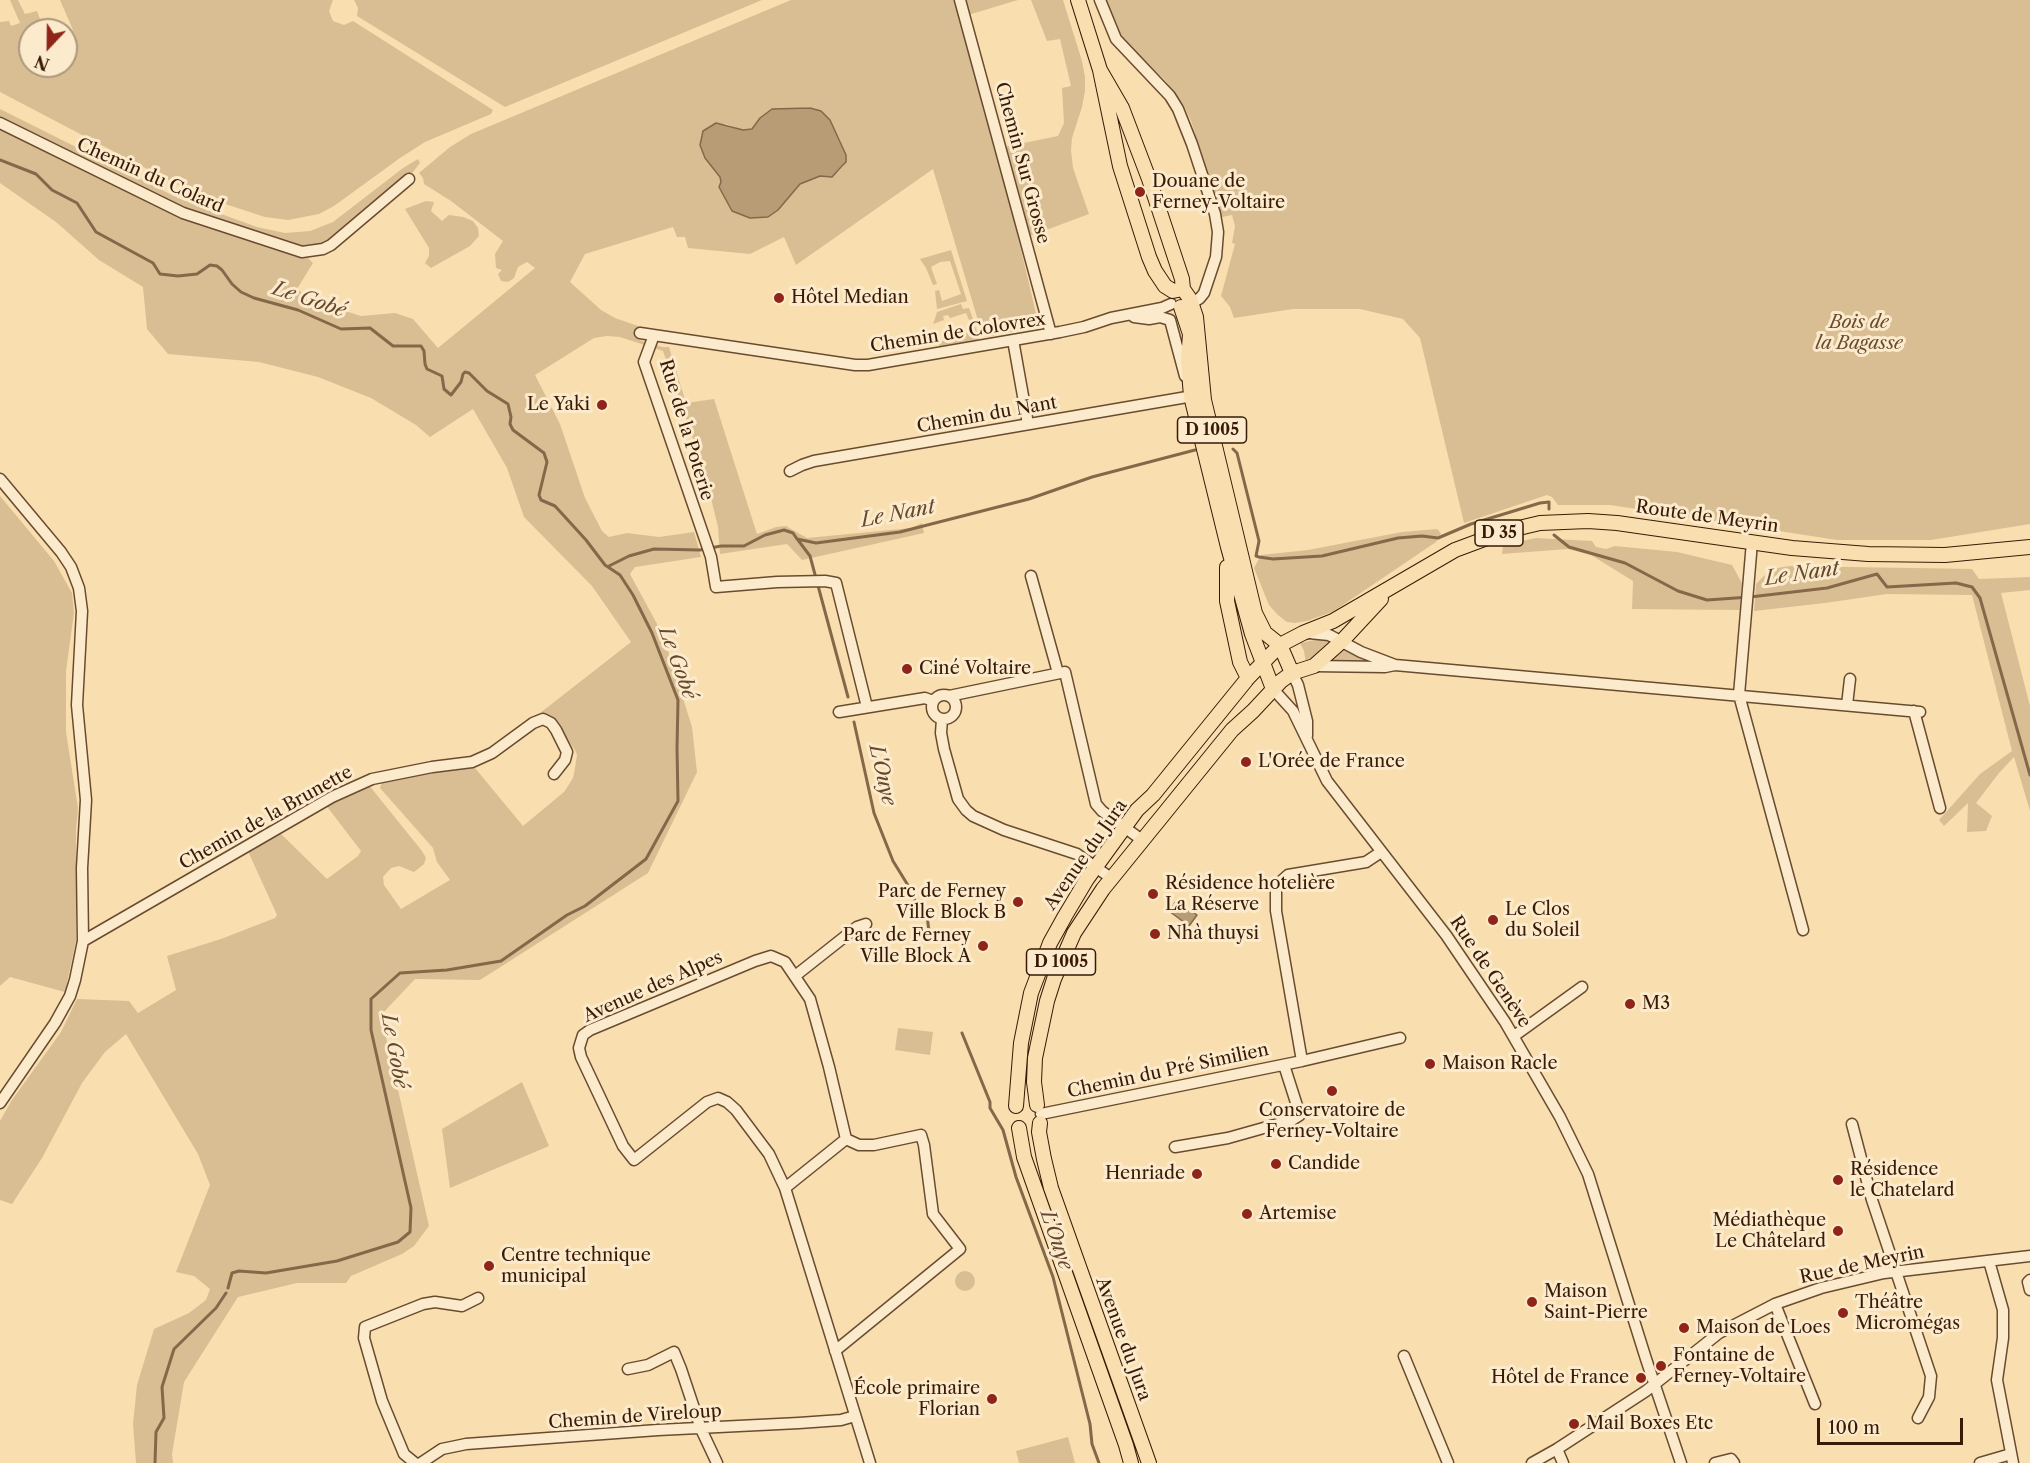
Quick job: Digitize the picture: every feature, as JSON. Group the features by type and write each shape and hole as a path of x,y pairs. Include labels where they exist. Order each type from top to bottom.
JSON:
{"main road":[{"name":"D 1005","path":"1078,0 1101,70 1120,166 1155,271 1165,286 1196,317 1204,400 1252,602 1260,625 1280,645"},
{"name":"D 1005","path":"1101,70 1122,108 1149,179 1182,279 1180,299 1190,334 1188,360 1191,396 1227,547 1252,634 1263,662"},
{"name":"Route de Meyrin","path":"1263,662 1280,645 1334,621 1439,559 1471,543 1540,523 1588,521 1617,523 1792,548 1878,555 1945,555 2030,547"},
{"name":"D 1005","path":"1227,547 1227,601 1239,662 1248,678"},
{"name":"Route de Meyrin","path":"1292,674 1314,666 1342,641 1393,587"},
{"path":"1280,645 1292,674"},
{"path":"1263,662 1273,689"},
{"name":"Avenue du Jura","path":"1016,1106 1021,1042 1031,993 1059,926 1096,866 1137,810 1153,795 1263,662"},
{"name":"Avenue du Jura","path":"1149,1463 1054,1198 1044,1159 1034,1082 1040,1029 1054,980 1074,933 1111,878 1232,730 1254,711 1273,689 1292,674"},
{"path":"1016,1106 1027,1102 1039,1114 1033,1130 1019,1128"},
{"name":"D 1005","path":"1016,1106 1012,1116 1019,1128"},
{"name":"Avenue du Jura","path":"1019,1128 1024,1157 1131,1463"}],"street":[{"name":"Chemin Sur Grosse","path":"960,0 1051,334"},
{"path":"1100,0 1116,39 1164,89 1178,109 1215,214 1218,240 1212,270 1200,298 1180,299"},
{"name":"Chemin du Colard","path":"0,123 183,213 302,252 323,249 331,244 409,179"},
{"name":"Chemin de Colovrex","path":"640,333 855,365 868,365 1051,334 1162,308 1180,299"},
{"path":"1125,316 1149,319 1160,317 1170,320 1191,396"},
{"name":"Rue de la Poterie","path":"654,335 644,362 711,557 716,586 825,581 836,583 867,707"},
{"path":"1013,340 1028,424"},
{"name":"Chemin du Nant","path":"790,471 814,461 1191,396"},
{"path":"0,479 71,567 79,588 82,610 77,705 86,800 82,868 82,941 75,980 63,1010 0,1103"},
{"path":"1752,542 1739,695 1803,930"},
{"path":"1031,576 1062,673 1096,804 1102,811 1142,840"},
{"path":"1303,633 1324,634 1395,665 1917,711 1941,808"},
{"path":"1314,666 1385,667 1395,665"},
{"path":"933,701 942,695 949,696 1062,673"},
{"name":"Rue de Genève","path":"1292,674 1307,721 1307,736"},
{"path":"1847,705 1850,679"},
{"name":"Rue de Genève","path":"1273,689 1293,711 1327,781 1454,946 1514,1036 1560,1117 1584,1166 1681,1463"},
{"path":"933,701 934,714 942,719 948,719 956,712 956,701 949,696"},
{"path":"839,712 925,698 933,701"},
{"path":"942,719 941,733 944,749 958,799 966,810 973,816 1004,830 1070,852 1096,866 1111,878"},
{"name":"Chemin de la Brunette","path":"82,941 332,797 372,779 472,762 492,753 533,723 543,720 550,723 556,730 567,752 565,760 554,774"},
{"path":"1302,1061 1276,911 1276,889 1288,875 1366,862 1381,852"},
{"path":"795,976 857,927 866,924"},
{"name":"Avenue des Alpes","path":"846,1139 810,999 785,962 771,956 754,961 590,1030 583,1035 579,1048 581,1057 623,1146 634,1160 707,1102 718,1098 736,1110 769,1154 785,1188 870,1463"},
{"path":"1514,1036 1582,987"},
{"name":"Chemin du Pré Similien","path":"1039,1114 1284,1065 1400,1038"},
{"path":"1175,1147 1228,1138 1292,1120 1300,1115 1284,1065"},
{"path":"1852,1124 1872,1200 1930,1376 1930,1405 1936,1411"},
{"path":"785,1188 846,1139 859,1146 921,1135 933,1214 960,1249 835,1351"},
{"name":"Rue de Meyrin","path":"1532,1463 1557,1449 1654,1384 1719,1333 1775,1304 1821,1288 1895,1272 2030,1256"},
{"path":"1980,1463 2012,1459 2000,1403 1997,1374 2003,1338 2003,1310 1989,1260"},
{"path":"2030,1280 2028,1282 2030,1290"},
{"path":"415,1463 404,1454 382,1401 364,1338 365,1327 423,1304 435,1302 462,1306 478,1298"},
{"path":"1775,1304 1815,1404"},
{"path":"628,1369 648,1365 674,1352 701,1429 717,1463"},
{"path":"1404,1356 1448,1463"},
{"path":"1918,1418 1929,1397"},
{"name":"Chemin de Vireloup","path":"421,1463 442,1449 466,1444 841,1420 855,1416"},
{"path":"1557,1449 1563,1463"},
{"path":"1715,1463 1731,1459 1734,1463"}],"green space":[{"path":"10,0 18,0 25,14 37,11 40,18 18,18"},
{"path":"60,0 333,0 329,11 333,21 344,25 353,21 493,110 491,114 425,142 334,206 319,214 288,220 265,217 219,202 172,182 0,92 0,22 9,21 11,26 18,24 18,78 78,78 78,18 68,18"},
{"path":"354,0 762,0 505,107 357,16 358,8"},
{"path":"791,0 956,0 986,120 996,149 1039,326 987,337 982,334 933,169 796,265 784,237 750,254 688,248 685,237 677,237 673,227 585,254 570,282 601,310 615,318 641,327 639,340 669,347 686,403 714,399 757,534 786,526 807,538 911,528 922,523 924,533 802,560 787,544 720,554 718,527 705,474 663,351 620,337 594,338 535,375 560,424 585,498 602,531 609,537 627,533 659,537 694,532 701,557 635,567 630,574 663,635 692,727 697,772 648,873 480,980 415,979 381,1015 429,1226 414,1246 402,1254 351,1276 346,1283 297,1283 238,1297 184,1382 172,1454 173,1463 136,1463 133,1424 137,1385 154,1329 189,1313 206,1300 210,1289 194,1276 176,1272 210,1185 198,1154 126,1034 105,1052 82,1083 42,1158 12,1204 0,1200 0,1121 12,1100 61,1032 77,999 129,1001 138,1013 176,990 167,956 221,939 275,918 277,915 247,849 278,831 327,879 358,856 361,851 325,804 368,784 422,851 426,858 424,864 414,872 399,866 391,868 383,877 384,885 401,909 450,880 437,862 433,848 380,788 383,780 466,767 475,768 523,826 564,792 573,778 577,755 561,731 535,717 631,642 592,586 524,517 507,468 473,409 430,437 416,425 371,398 318,377 259,362 168,354 147,329 143,287 99,260 56,222 0,183 0,127 164,208 308,258 313,263 297,289 307,296 307,306 318,311 326,305 361,316 395,313 413,319 438,348 535,268 527,262 518,267 514,278 508,282 501,281 498,274 502,270 496,268 495,254 503,241 451,201 424,184 419,173 450,147 471,134","holes":["760,118 838,136 846,155 846,162 839,171 800,184 768,217 750,218 732,211 719,187 720,177 705,158 700,145 703,131 726,124 743,130 752,129"]},
{"path":"966,0 1018,0 968,15"},
{"path":"1031,0 1063,0 1082,61 1085,91 1071,150 1073,168 1089,214 1030,236 1004,147 1058,136 1064,123 1062,88 1071,86 1060,39 1047,41"},
{"name":"Bois de la Bagasse","path":"1106,0 2030,0 2030,524 1931,540 1837,540 1610,505 1558,505 1552,497 1547,495 1464,523 1420,338 1403,319 1360,309 1293,309 1234,318 1230,307 1221,296 1235,244 1232,243 1235,226 1232,215 1222,217 1184,106 1165,80 1124,41"},
{"path":"0,109 180,199 257,227 285,233 310,231 333,222 403,168 418,159 420,163 413,172 326,244 305,249 184,211 0,121"},
{"path":"426,201 434,202 431,211 442,221 449,215 473,221 478,228 479,236 470,246 431,268 425,263 429,256 429,248 405,209"},
{"path":"951,250 967,301 937,309 935,291 939,290 942,301 961,294 950,261 940,262 931,267 937,284 933,285 920,259"},
{"path":"961,304 963,309 969,308 973,319 969,320 966,313 950,318 948,315 943,316 944,320 933,324 937,312"},
{"path":"973,321 979,337 977,342 939,349 939,342 972,331 970,322"},
{"path":"0,496 54,561 72,593 74,613 66,671 66,732 78,808 76,941 65,992 10,977 0,986"},
{"path":"1437,529 1441,533 1436,542 1334,611 1307,621 1287,622 1278,615 1269,605 1254,568 1261,555 1308,550 1402,532"},
{"path":"1536,538 1592,541 1596,547 1606,549 1615,546 1677,552 1732,565 1742,583 1740,610 1632,609 1633,581 1591,555 1568,549 1502,554 1503,545"},
{"path":"1790,566 1972,569 1979,579 2030,577 2030,590 2001,593 2030,706 2030,811 2014,757 1976,803 1992,816 1986,831 1967,832 1968,803 1944,826 1939,820 1980,774 2012,751 1972,595 1887,594 1754,611 1756,584 1771,569"},
{"path":"1324,638 1334,642 1306,663 1300,643"},
{"path":"1343,645 1383,664 1327,663"},
{"path":"898,1028 933,1032 930,1055 895,1050"},
{"path":"522,1082 549,1146 450,1188 442,1129"},
{"path":"965,1271 972,1274 975,1281 972,1288 965,1291 958,1288 955,1281 958,1274"},
{"path":"1068,1437 1075,1463 1019,1463 1016,1451"}],"shaded area":[{"path":"810,108 821,111 830,120 846,155 846,162 832,177 820,176 800,184 778,210 768,217 750,218 732,211 719,187 720,177 705,158 700,145 703,131 716,123 743,130 752,129 760,118 772,109"},
{"path":"1177,900 1197,915 1189,926 1169,911"}],"waterway":[{"name":"Le Gobé","path":"0,160 36,174 52,190 77,203 96,232 153,263 160,274 178,276 197,274 210,265 217,266 241,292 254,298 298,310 341,329 370,328 393,346 421,346 427,369 442,376 444,389 451,395 465,372 469,373 487,391 508,404 510,424 513,430 544,453 547,462 539,495 541,500 555,506 605,565 620,575 652,633 678,700 678,801 646,859 585,906 567,915 501,961 447,970 400,973 371,999 371,1030 411,1208 410,1232 398,1242 337,1261 266,1273 239,1271 232,1273 228,1288"},
{"name":"Le Nant","path":"1233,449 1237,453 1259,541 1256,556 1259,557 1273,559 1322,556 1398,538 1422,536 1438,538 1471,524 1540,503 1549,502 1549,509"},
{"name":"Le Nant","path":"609,566 629,556 654,549 700,550 721,546 744,546 765,535 784,530 793,533 797,539 816,543 900,532 1029,499 1092,477 1195,450"},
{"name":"Le Nant","path":"1554,535 1569,547 1625,563 1678,591 1707,600 1827,588 1877,574 1887,587 1956,583 1972,587 1980,598 2030,775"},
{"name":"L'Ouye","path":"798,540 810,556 848,697"},
{"name":"L'Ouye","path":"854,722 874,813 893,861 914,895 915,902 927,916 929,931"},
{"name":"L'Ouye","path":"962,1033 990,1102 990,1108 1003,1130 1016,1177 1053,1277 1090,1424 1092,1444 1099,1463"},
{"name":"Le Gobé","path":"155,1463 156,1432 164,1418 162,1387 174,1349 216,1308 226,1293"}],"place":[{"name":"Douane de Ferney-Voltaire","path":"1140,192"},
{"name":"Hôtel Median","path":"779,298"},
{"name":"Le Yaki","path":"602,405"},
{"name":"Ciné Voltaire","path":"907,669"},
{"name":"L'Orée de France","path":"1246,762"},
{"name":"Résidence hotelière La Réserve","path":"1153,894"},
{"name":"Parc de Ferney Ville Block B","path":"1018,902"},
{"name":"Le Clos du Soleil","path":"1493,920"},
{"name":"Nhà thuysi","path":"1155,934"},
{"name":"Parc de Ferney Ville Block A","path":"983,946"},
{"name":"M3","path":"1630,1004"},
{"name":"Maison Racle","path":"1430,1064"},
{"name":"Conservatoire de Ferney-Voltaire","path":"1332,1091"},
{"name":"Candide","path":"1276,1164"},
{"name":"Henriade","path":"1197,1174"},
{"name":"Résidence le Chatelard","path":"1838,1180"},
{"name":"Artemise","path":"1247,1214"},
{"name":"Médiathèque Le Châtelard","path":"1838,1231"},
{"name":"Centre technique municipal","path":"489,1266"},
{"name":"Maison Saint-Pierre","path":"1532,1302"},
{"name":"Théâtre Micromégas","path":"1843,1313"},
{"name":"Maison de Loes","path":"1684,1328"},
{"name":"Fontaine de Ferney-Voltaire","path":"1661,1366"},
{"name":"Hôtel de France","path":"1641,1378"},
{"name":"École primaire Florian","path":"992,1399"},
{"name":"Mail Boxes Etc","path":"1574,1424"}]}
